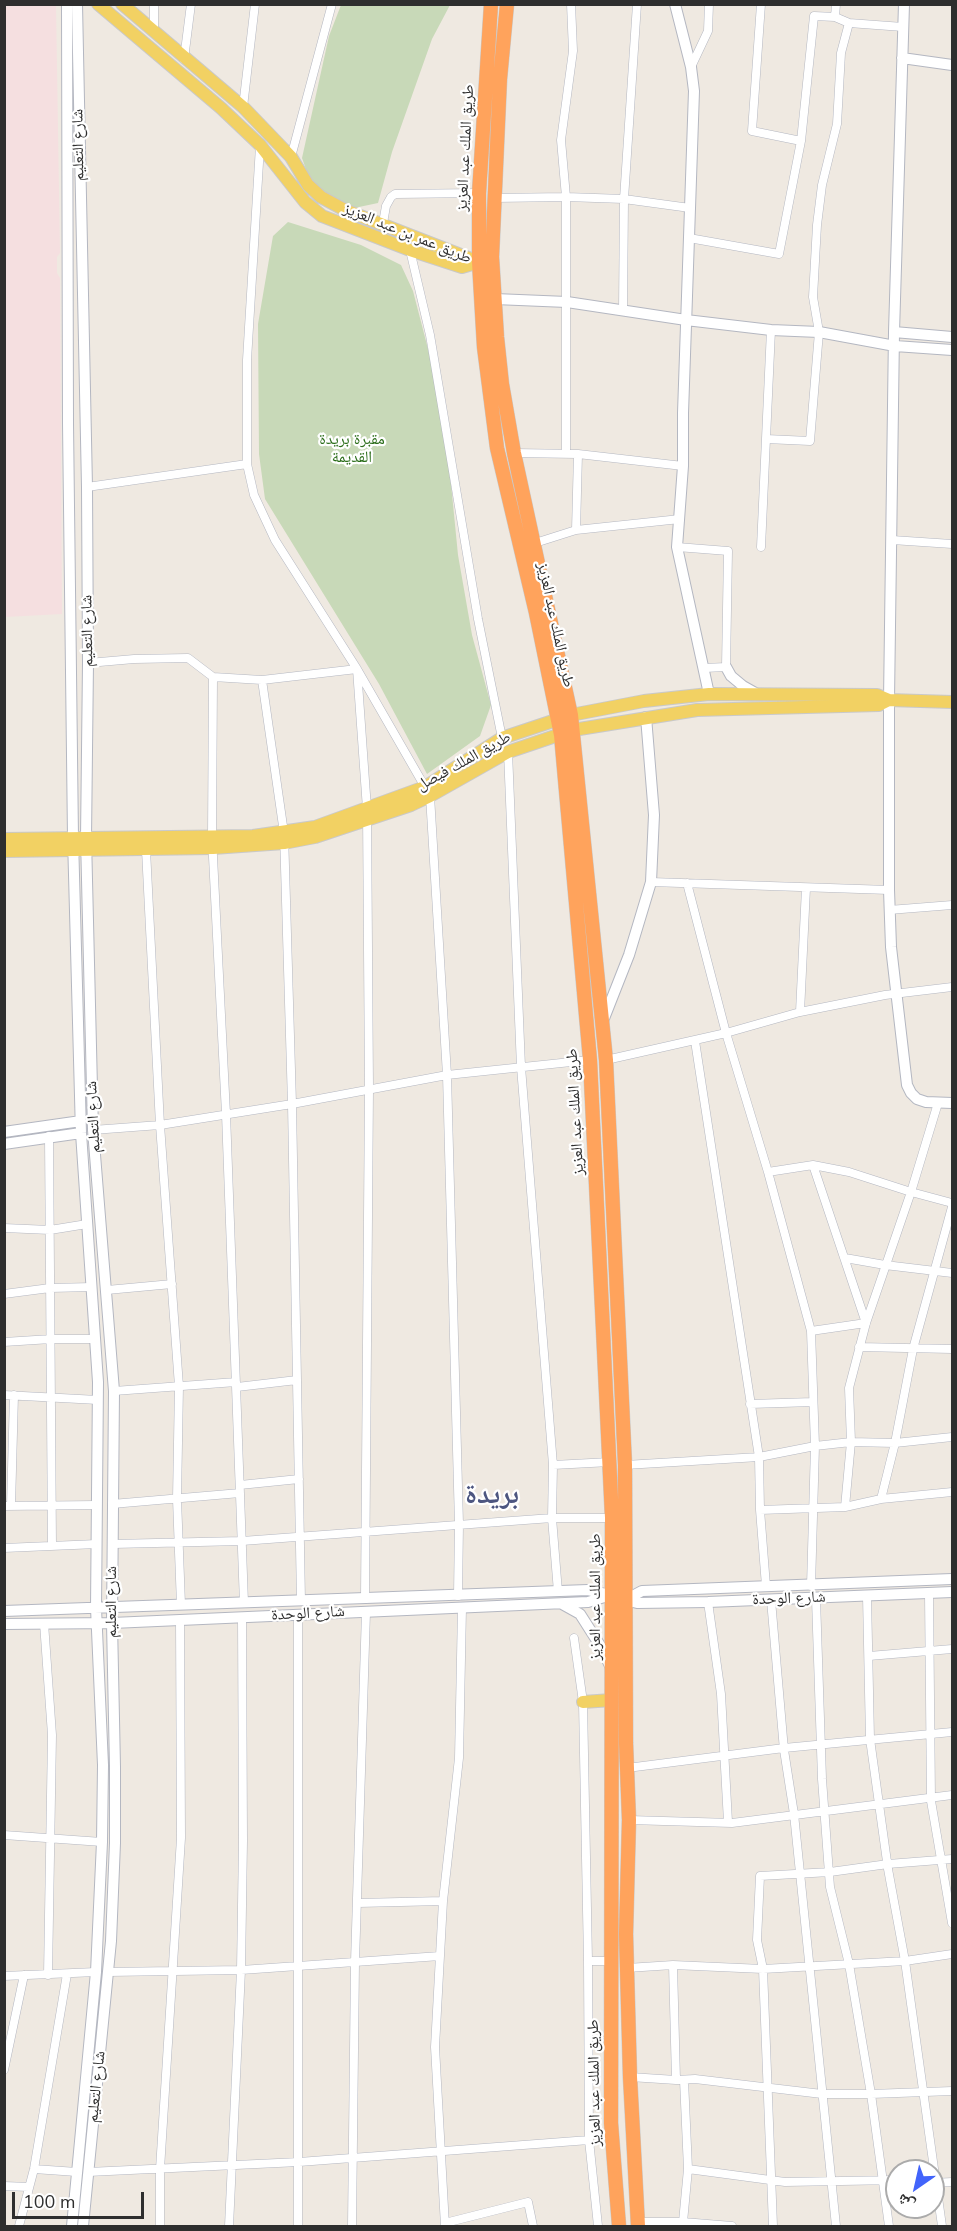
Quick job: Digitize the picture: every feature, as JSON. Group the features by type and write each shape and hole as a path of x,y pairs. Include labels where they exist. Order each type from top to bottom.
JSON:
{"highway":[{"name":"طريق الملك عبد العزيز","path":"491,4 479,193 479,262 484,347 497,448 565,717"},
{"name":"طريق الملك عبد العزيز","path":"507,4 492,257 502,384 514,453 535,543 565,717 606,1060 625,1465 629,1820 626,1934 630,2077 638,2224"},
{"name":"طريق الملك عبد العزيز","path":"567,733 590,1060 612,1518 611,2123 619,2226"}],"main road":[{"name":"طريق عمر بن عبد العزيز","path":"98,4 221,108 260,145 305,202 322,216 410,250 462,267 479,262"},
{"name":"طريق عمر بن عبد العزيز","path":"122,4 243,107 291,157 308,185 321,197 345,210 479,262"},
{"name":"طريق الملك فيصل","path":"428,792 502,738 565,717 644,701 709,694 877,695 889,700 952,702"},
{"name":"طريق الملك فيصل","path":"4,851 80,844 212,842 315,837 428,792 508,752 567,733 646,717 697,710 879,705 889,700"},
{"name":"طريق الملك فيصل","path":"4,839 146,850 212,842"},
{"path":"583,1702 612,1700"}],"street":[{"name":"شارع التعليم","path":"67,4 68,435 80,844 93,1130 114,1391 112,1623 115,1844 108,1972 83,2172 72,2226"},
{"name":"شارع التعليم","path":"76,4 87,487 88,663 80,844 81,1127 98,1400 96,1608 103,1765 96,1972 83,2172 83,2226"},
{"path":"154,4 154,31"},
{"path":"184,59 191,4"},
{"path":"243,107 255,4"},
{"path":"291,157 332,4"},
{"path":"566,454 566,197 561,140 573,51 571,4"},
{"path":"623,311 624,199 637,4"},
{"path":"675,4 691,67 694,91 683,466 677,547 709,694"},
{"path":"691,67 708,31 709,4"},
{"path":"760,4 752,131 801,141"},
{"path":"835,17 836,4"},
{"path":"903,4 894,332 889,700 891,947 907,1085 917,1099 926,1102 952,1103"},
{"path":"689,238 779,254 801,141 814,16 835,17 849,23 903,27"},
{"path":"766,439 810,441 819,332 813,297 817,225 822,185 837,124 841,53 849,23"},
{"path":"902,58 952,65"},
{"path":"260,145 247,360 247,464 254,495 275,540 357,669 428,792 447,1075 459,1524 458,1596"},
{"path":"383,223 386,206 395,194 479,193"},
{"path":"494,198 624,199 690,208"},
{"path":"410,250 430,335 478,619 502,738"},
{"path":"495,299 567,302 686,320 771,330 819,332 895,346 952,350"},
{"path":"761,547 771,330"},
{"path":"894,332 952,336"},
{"path":"514,453 578,454 683,466"},
{"path":"576,530 578,454"},
{"path":"87,487 247,464"},
{"path":"535,543 576,530 680,519"},
{"path":"892,540 952,544"},
{"path":"677,547 728,551 726,667 730,676 760,695"},
{"path":"88,663 189,658 213,677 262,680 357,669"},
{"path":"704,668 726,667"},
{"path":"357,669 368,815 369,1089 365,1599"},
{"path":"213,677 212,842 226,1114 244,1603"},
{"path":"262,680 284,838 292,1104 301,1601"},
{"path":"603,1022 629,955 651,882 654,815 646,717"},
{"path":"508,752 520,1067 553,1465 552,1518 558,1592"},
{"path":"146,850 160,1125 179,1386 177,1499 181,1605"},
{"path":"651,882 889,890"},
{"path":"687,883 726,1033 768,1172 811,1331 815,1446 811,1586"},
{"path":"800,1012 806,888"},
{"path":"890,910 952,904"},
{"path":"606,1060 694,1041 800,1012 885,995 952,987"},
{"path":"694,1041 759,1457 760,1510 766,1586"},
{"path":"93,1130 160,1125 292,1104 447,1075 590,1060"},
{"path":"845,1507 851,1442 849,1388 866,1323 911,1192 938,1103"},
{"path":"4,1132 81,1127"},
{"path":"4,1144 49,1136 81,1127"},
{"path":"49,1136 52,1546"},
{"path":"768,1172 813,1165 849,1172 952,1205 914,1349 881,1499"},
{"path":"813,1165 866,1323"},
{"path":"4,1228 50,1230 87,1224"},
{"path":"845,1258 952,1273"},
{"path":"106,1290 172,1284"},
{"path":"4,1294 50,1288 92,1287"},
{"path":"811,1331 866,1323"},
{"path":"4,1342 95,1339"},
{"path":"859,1347 952,1349"},
{"path":"114,1391 297,1380"},
{"path":"4,1395 98,1400"},
{"path":"14,1395 8,1506 97,1505"},
{"path":"750,1404 813,1402"},
{"path":"625,1465 759,1457 815,1446 851,1442 895,1443 952,1437"},
{"path":"553,1465 610,1462"},
{"path":"112,1504 177,1499 299,1479"},
{"path":"760,1510 845,1507 881,1499 952,1492"},
{"path":"112,1544 242,1541 552,1518 612,1518"},
{"path":"4,1548 97,1544"},
{"path":"625,1600 642,1591 952,1579"},
{"path":"4,1611 588,1590 611,1595"},
{"name":"شارع الوحدة","path":"625,1600 637,1603 708,1602 952,1592"},
{"path":"929,1594 931,1797 952,1910 952,1923"},
{"name":"شارع الوحدة","path":"4,1624 97,1621 112,1623 588,1602 611,1595"},
{"path":"867,1596 870,1739 905,1961 931,2159"},
{"path":"816,1599 821,1745 830,1887 849,1964 884,2179 889,2226"},
{"path":"771,1600 784,1748 794,1815 836,2226"},
{"path":"708,1602 721,1695 728,1822"},
{"path":"561,1603 580,1614 601,1647 613,1672"},
{"path":"462,1608 459,1758 443,1901 435,2047 445,2225 528,2202 533,2226"},
{"path":"352,2226 355,1962 366,1612"},
{"path":"298,1615 298,2226"},
{"path":"229,2226 241,1970 242,1617"},
{"path":"160,2226 160,2169 181,1838 180,1620"},
{"path":"44,1623 52,1735 48,1975"},
{"path":"573,1638 583,1702 589,2140 598,2226"},
{"path":"869,1656 952,1649"},
{"path":"627,1768 784,1748 952,1732"},
{"path":"629,1820 728,1822 952,1795"},
{"path":"4,1835 102,1842"},
{"path":"773,2226 763,1969 758,1940 760,1876 830,1872 888,1864 952,1859"},
{"path":"358,1903 443,1901"},
{"path":"627,1968 672,1965 763,1969 905,1961 952,1954"},
{"path":"108,1972 241,1970 440,1956"},
{"path":"588,1961 610,1961"},
{"path":"672,1965 688,2169 683,2222"},
{"path":"4,1976 96,1972"},
{"path":"19,2226 34,2169 67,1974"},
{"path":"4,2070 24,1975"},
{"path":"630,2077 695,2079 822,2094 952,2091"},
{"path":"34,2169 83,2172 299,2162 589,2140"},
{"path":"688,2169 772,2180 884,2179"},
{"path":"4,2186 29,2187"},
{"path":"638,2224 683,2222 732,2226"}],"shaded area":[{"path":"5,4 56,5 62,614 5,617"}],"green space":[{"path":"341,5 450,5 432,39 392,152 378,203 359,207 350,207 326,195 308,175 302,158 329,36"},
{"name":"مقبرة بريدة القديمة","path":"288,222 361,245 401,265 413,291 435,376 451,484 458,555 472,635 491,705 480,736 427,774 379,684 265,499 259,454 258,324 273,236"}],"district":[{"name":"بريدة","path":"492,1496"}]}
